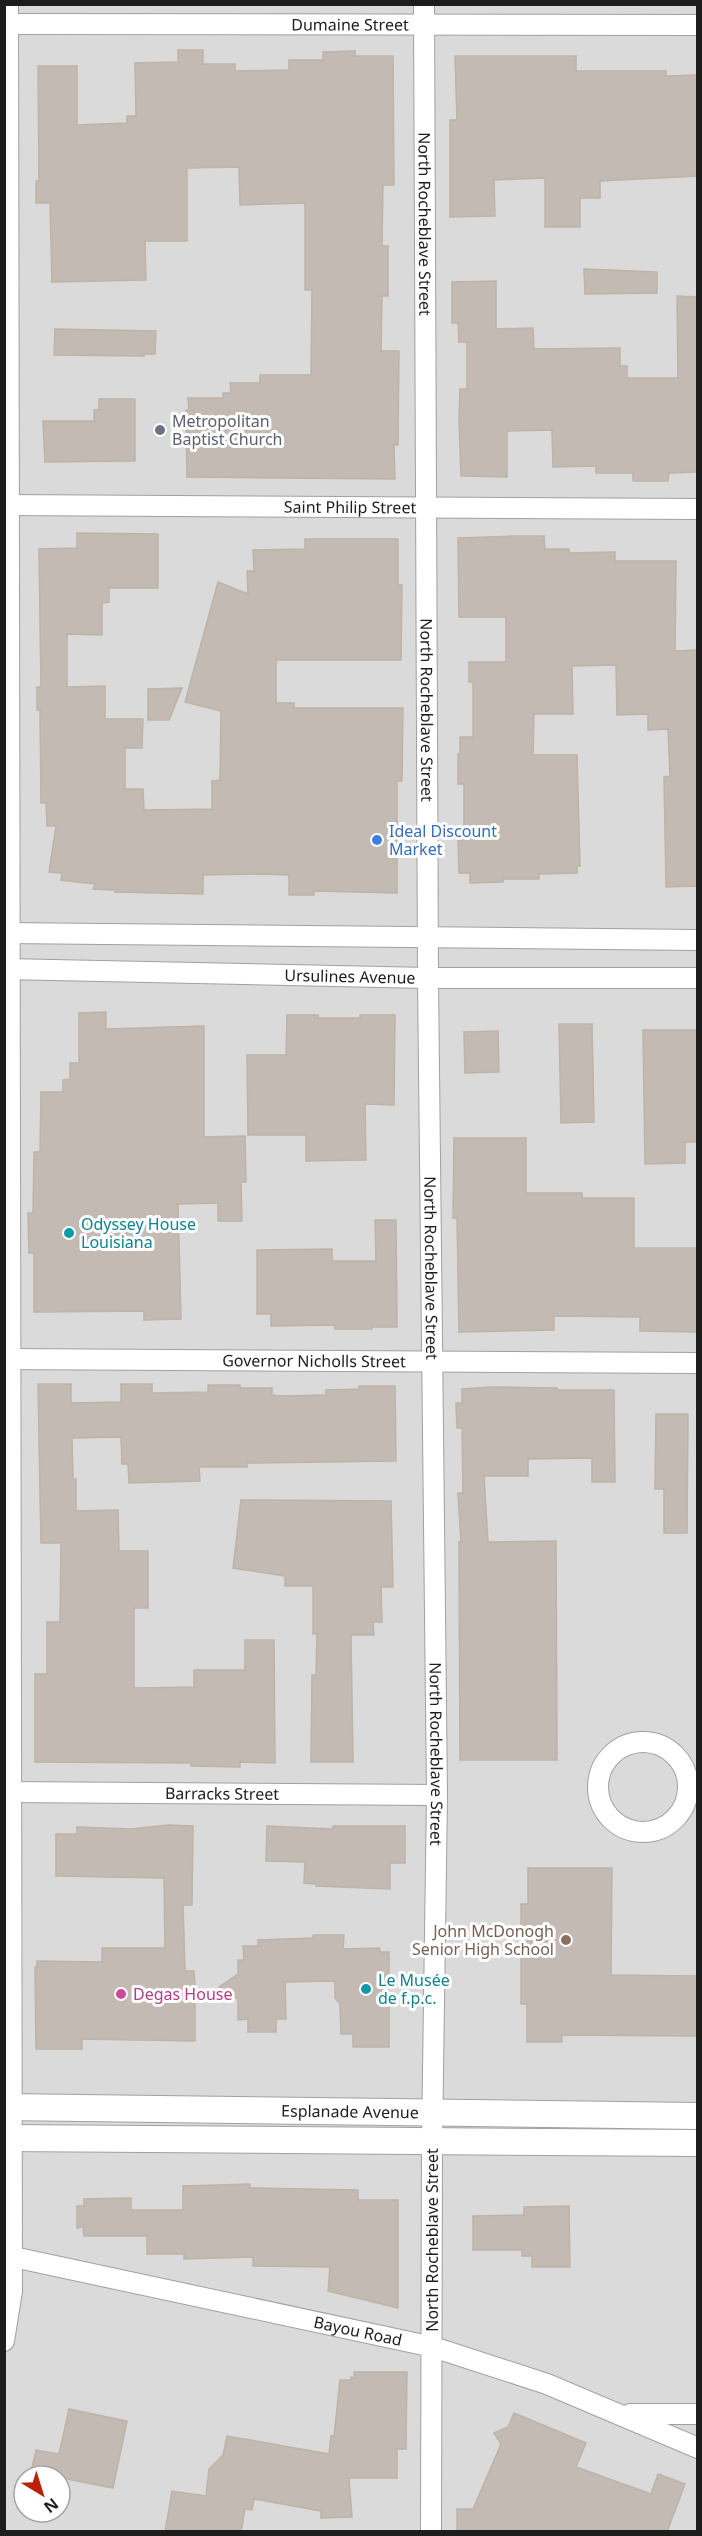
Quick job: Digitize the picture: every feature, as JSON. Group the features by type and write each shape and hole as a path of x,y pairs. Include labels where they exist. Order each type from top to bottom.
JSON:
{"street":[{"name":"North Rocheblave Street","path":"424,4 428,978 437,1795 432,2141 431,2532"},
{"name":"Dumaine Street","path":"7,18 424,25 698,25"},
{"path":"4,2342 12,2291 8,2256 7,18"},
{"name":"Saint Philip Street","path":"7,505 698,509"},
{"path":"7,933 698,940"},
{"name":"Ursulines Avenue","path":"7,969 428,978 698,978"},
{"name":"Governor Nicholls Street","path":"7,1359 698,1364"},
{"path":"636,1742 651,1742 664,1746 675,1754 684,1766 693,1794 673,1821 660,1830 644,1833 628,1830 614,1823 604,1811 598,1797 597,1781 602,1766 611,1754 623,1746 636,1742"},
{"name":"Barracks Street","path":"8,1792 437,1795"},
{"name":"Esplanade Avenue","path":"8,2107 698,2116"},
{"name":"Esplanade Avenue","path":"8,2138 698,2143"},
{"name":"Bayou Road","path":"8,2256 432,2347 547,2384 698,2448"},
{"path":"622,2415 698,2414"}],"shaded area":[{"path":"5,5 697,5 697,2531 5,2532"}],"building":[{"path":"178,50 203,50 203,64 235,64 235,71 289,70 289,60 323,60 323,52 355,51 355,56 393,56 394,185 383,185 382,246 388,246 388,296 382,296 381,351 399,351 398,445 394,445 395,479 187,477 186,410 189,410 188,398 223,398 223,393 231,393 230,383 260,383 260,375 311,375 312,290 305,290 305,203 240,205 239,167 187,168 187,241 145,241 146,280 52,282 50,203 36,203 36,181 39,181 38,66 77,66 77,125 127,123 127,116 136,116 135,63 178,62"},
{"path":"455,56 576,56 576,71 666,71 666,76 698,75 698,176 600,181 600,198 580,198 580,227 545,227 545,178 494,180 495,216 450,217 450,120 457,120"},
{"path":"584,269 657,272 657,293 585,294"},
{"path":"496,281 496,329 533,328 534,349 620,348 620,366 627,366 627,378 678,378 677,296 698,297 698,472 669,473 668,481 633,481 633,473 596,473 596,466 553,467 552,430 507,431 507,477 461,476 460,389 467,389 467,342 459,342 458,323 452,323 452,282"},
{"path":"55,329 156,331 155,354 144,354 144,356 54,355"},
{"path":"99,399 135,399 135,461 45,462 43,421 94,421 94,410 99,410"},
{"path":"77,533 158,534 158,588 109,588 109,602 102,603 102,635 67,634 67,687 105,686 105,719 143,719 142,748 125,748 125,789 143,789 144,810 212,809 212,781 220,780 221,711 185,702 218,582 248,594 247,571 254,571 253,550 305,549 305,539 398,539 398,585 402,585 401,660 276,660 276,703 294,703 294,708 403,708 402,781 397,781 397,893 314,891 314,895 289,895 289,875 263,874 203,875 203,894 115,892 115,890 93,889 95,884 61,880 62,873 49,872 56,826 47,826 46,803 41,803 40,710 37,710 37,687 41,687 39,549 77,548"},
{"path":"544,536 545,549 569,549 569,553 615,552 615,561 676,561 675,651 698,650 698,886 666,887 664,777 670,776 668,729 648,730 648,714 617,715 616,665 572,666 573,714 534,714 533,755 577,755 580,866 577,866 577,873 539,874 539,879 503,879 503,882 470,883 470,873 459,873 458,840 464,840 464,784 458,784 458,754 460,754 460,737 473,737 473,682 469,682 469,662 506,662 506,617 459,617 458,538"},
{"path":"182,688 169,720 148,720 148,689"},
{"path":"106,1012 106,1029 204,1026 204,1137 245,1136 246,1182 241,1182 242,1221 218,1221 218,1203 178,1204 181,1319 144,1320 144,1311 34,1312 34,1253 29,1253 28,1213 33,1213 34,1152 40,1152 41,1092 63,1092 63,1080 70,1079 70,1063 79,1063 79,1013"},
{"path":"287,1015 360,1018 360,1015 395,1015 394,1105 365,1104 366,1160 306,1161 306,1135 248,1135 247,1055 286,1055"},
{"path":"559,1024 592,1024 594,1122 561,1123"},
{"path":"643,1030 698,1030 698,1142 685,1142 685,1163 645,1164"},
{"path":"498,1031 499,1072 465,1073 464,1032"},
{"path":"454,1138 526,1138 526,1193 582,1193 582,1198 634,1198 634,1248 698,1248 698,1332 640,1331 640,1317 554,1316 554,1330 459,1332 457,1218 453,1218"},
{"path":"375,1220 396,1220 397,1327 335,1329 335,1325 271,1326 271,1314 257,1314 257,1250 332,1249 332,1261 376,1261"},
{"path":"38,1384 71,1384 71,1403 121,1402 121,1384 152,1384 152,1393 208,1392 208,1385 240,1385 240,1388 272,1388 272,1395 280,1396 326,1395 326,1390 359,1389 359,1386 395,1386 396,1461 247,1463 247,1467 199,1467 200,1481 129,1483 128,1464 122,1464 121,1437 72,1438 76,1511 118,1510 119,1551 148,1551 148,1608 134,1608 134,1688 194,1687 194,1670 245,1670 245,1640 274,1640 275,1763 240,1762 240,1767 191,1766 191,1763 35,1762 35,1674 47,1674 47,1622 60,1622 61,1543 41,1543"},
{"path":"492,1387 614,1390 615,1482 592,1482 592,1458 528,1459 528,1476 484,1476 488,1542 556,1541 557,1760 460,1760 459,1542 461,1542 458,1493 463,1493 462,1428 457,1428 456,1403 462,1403 462,1389"},
{"path":"656,1414 688,1414 687,1533 664,1533 664,1489 655,1489"},
{"path":"241,1500 391,1501 393,1587 381,1587 382,1622 373,1622 374,1635 351,1635 353,1762 311,1762 312,1675 316,1675 317,1634 313,1634 313,1586 285,1586 285,1576 233,1568"},
{"path":"168,1825 193,1826 192,1905 183,1905 185,1971 194,1971 195,2041 82,2039 82,2049 36,2049 35,1967 37,1967 37,1961 102,1962 102,1948 165,1948 164,1878 56,1876 56,1834 77,1834 77,1827 132,1829"},
{"path":"267,1826 333,1829 333,1826 405,1826 405,1863 390,1863 390,1889 316,1886 316,1884 304,1883 305,1862 266,1861"},
{"name":"John McDonogh Senior High School","path":"528,1868 612,1868 611,1975 698,1976 698,2036 562,2035 562,2042 527,2042 527,2004 521,2004 521,1904 528,1904"},
{"path":"313,1935 344,1935 343,1949 380,1948 380,1952 389,1952 389,2047 353,2047 353,2034 341,2034 340,2004 335,1998 335,1981 285,1982 286,2019 276,2019 276,2032 248,2032 248,2019 238,2020 238,1999 219,1987 238,1974 238,1960 244,1960 243,1946 258,1946 258,1940 313,1938"},
{"path":"250,2184 250,2188 358,2190 358,2200 398,2200 398,2308 328,2291 330,2267 253,2266 253,2257 184,2259 184,2254 147,2254 147,2236 84,2236 83,2227 77,2228 77,2206 84,2206 84,2199 131,2198 131,2210 183,2210 183,2186"},
{"path":"569,2206 570,2267 532,2267 532,2256 522,2256 522,2250 473,2250 473,2216 524,2215 524,2207"},
{"path":"354,2372 407,2372 406,2449 397,2449 397,2478 349,2478 352,2517 321,2518 321,2511 254,2499 252,2510 245,2509 241,2532 165,2532 172,2491 206,2496 209,2469 223,2455 227,2436 329,2454 331,2436 334,2436 340,2380 351,2380 351,2377 354,2378"},
{"path":"69,2409 127,2421 113,2488 72,2480 72,2464 33,2464 36,2450 59,2454"},
{"path":"514,2413 586,2443 576,2467 651,2494 658,2474 685,2484 667,2532 457,2532 457,2509 473,2509 501,2444 494,2433 508,2427"}],"place":[{"name":"Metropolitan Baptist Church","path":"160,430"},
{"name":"Ideal Discount Market","path":"377,840"},
{"name":"Odyssey House Louisiana","path":"69,1233"},
{"name":"John McDonogh Senior High School","path":"566,1940"},
{"name":"Le Musée de f.p.c.","path":"366,1989"},
{"name":"Degas House","path":"121,1994"}]}
